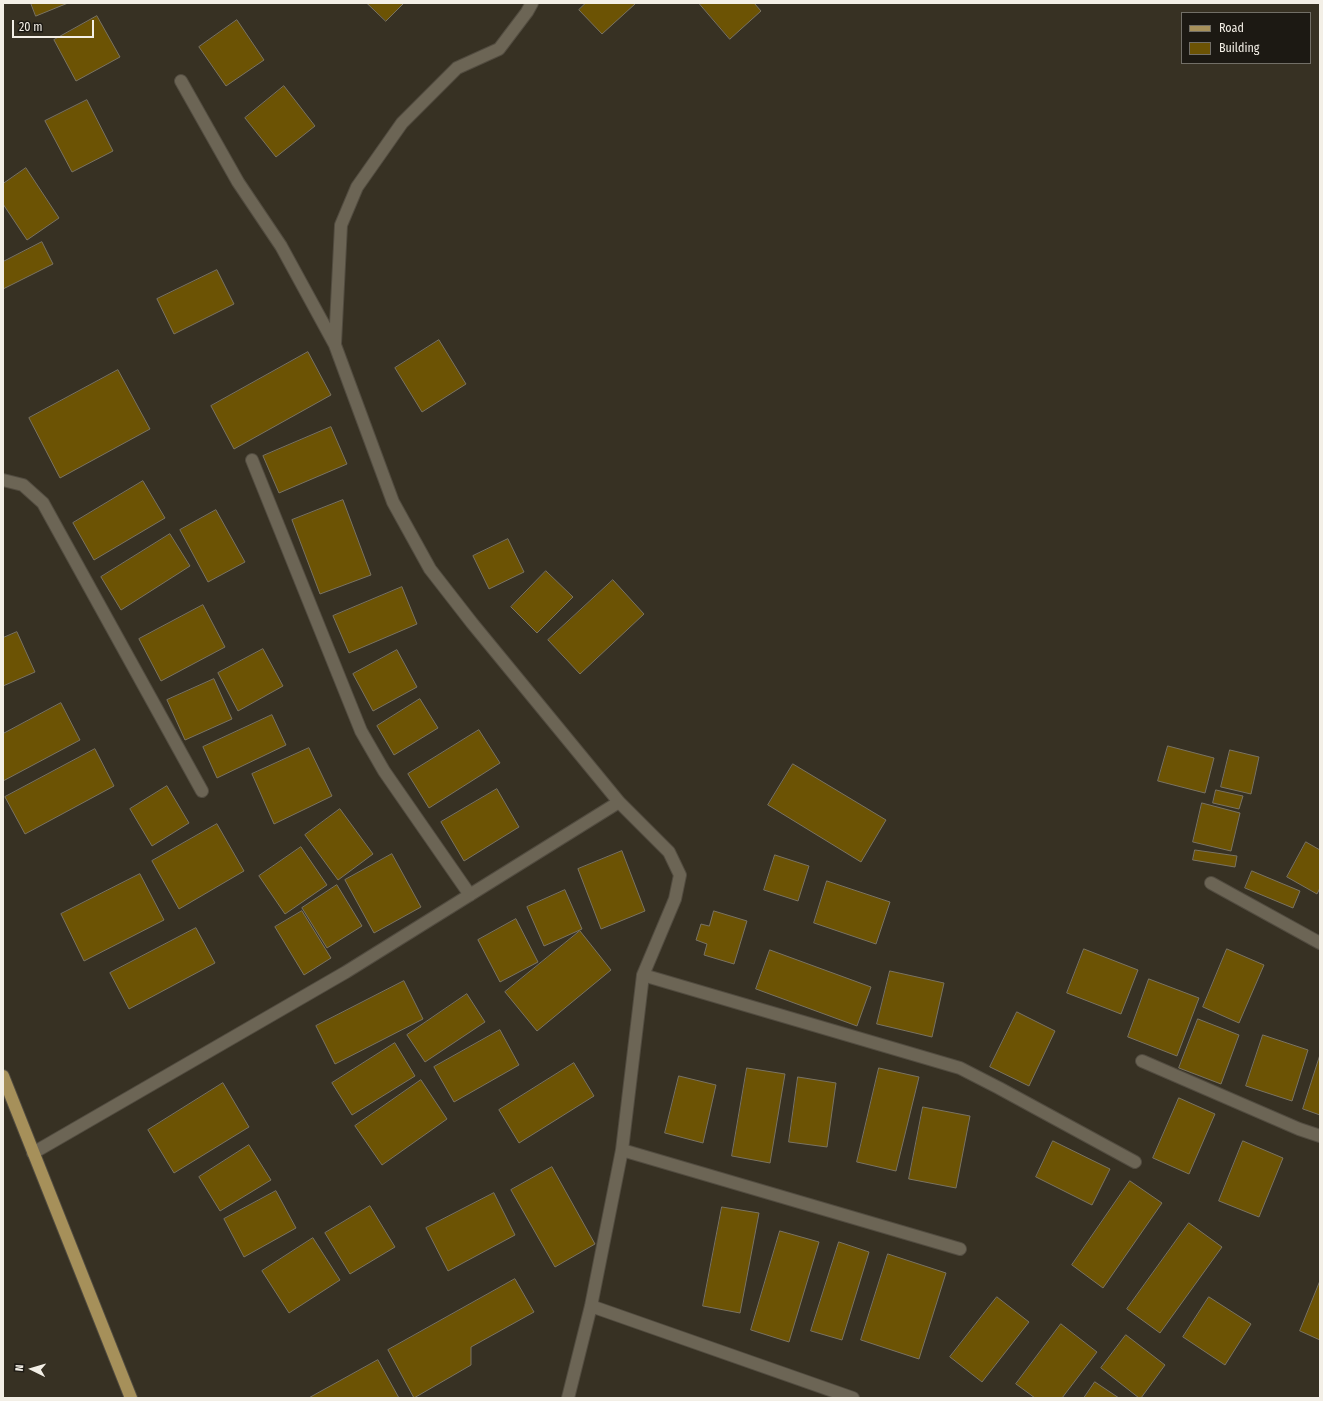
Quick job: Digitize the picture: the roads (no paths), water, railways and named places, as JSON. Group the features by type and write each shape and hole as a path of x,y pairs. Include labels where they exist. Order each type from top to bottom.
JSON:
{"main road":[{"path":"3,1076 130,1398"}],"street":[{"path":"335,345 341,225 357,187 402,123 457,68 499,49 532,3"},
{"path":"181,81 238,182 281,246 335,345 393,502 430,569 472,623 619,802 669,852 680,874 675,899 643,975 622,1150 591,1306 568,1398"},
{"path":"252,460 361,731 384,771 470,895"},
{"path":"3,480 23,485 43,503 202,791"},
{"path":"33,1153 346,972 619,802"},
{"path":"1211,883 1320,943"},
{"path":"643,975 960,1068 1135,1162"},
{"path":"1142,1061 1320,1136"},
{"path":"622,1150 960,1249"},
{"path":"591,1306 853,1398"}]}
